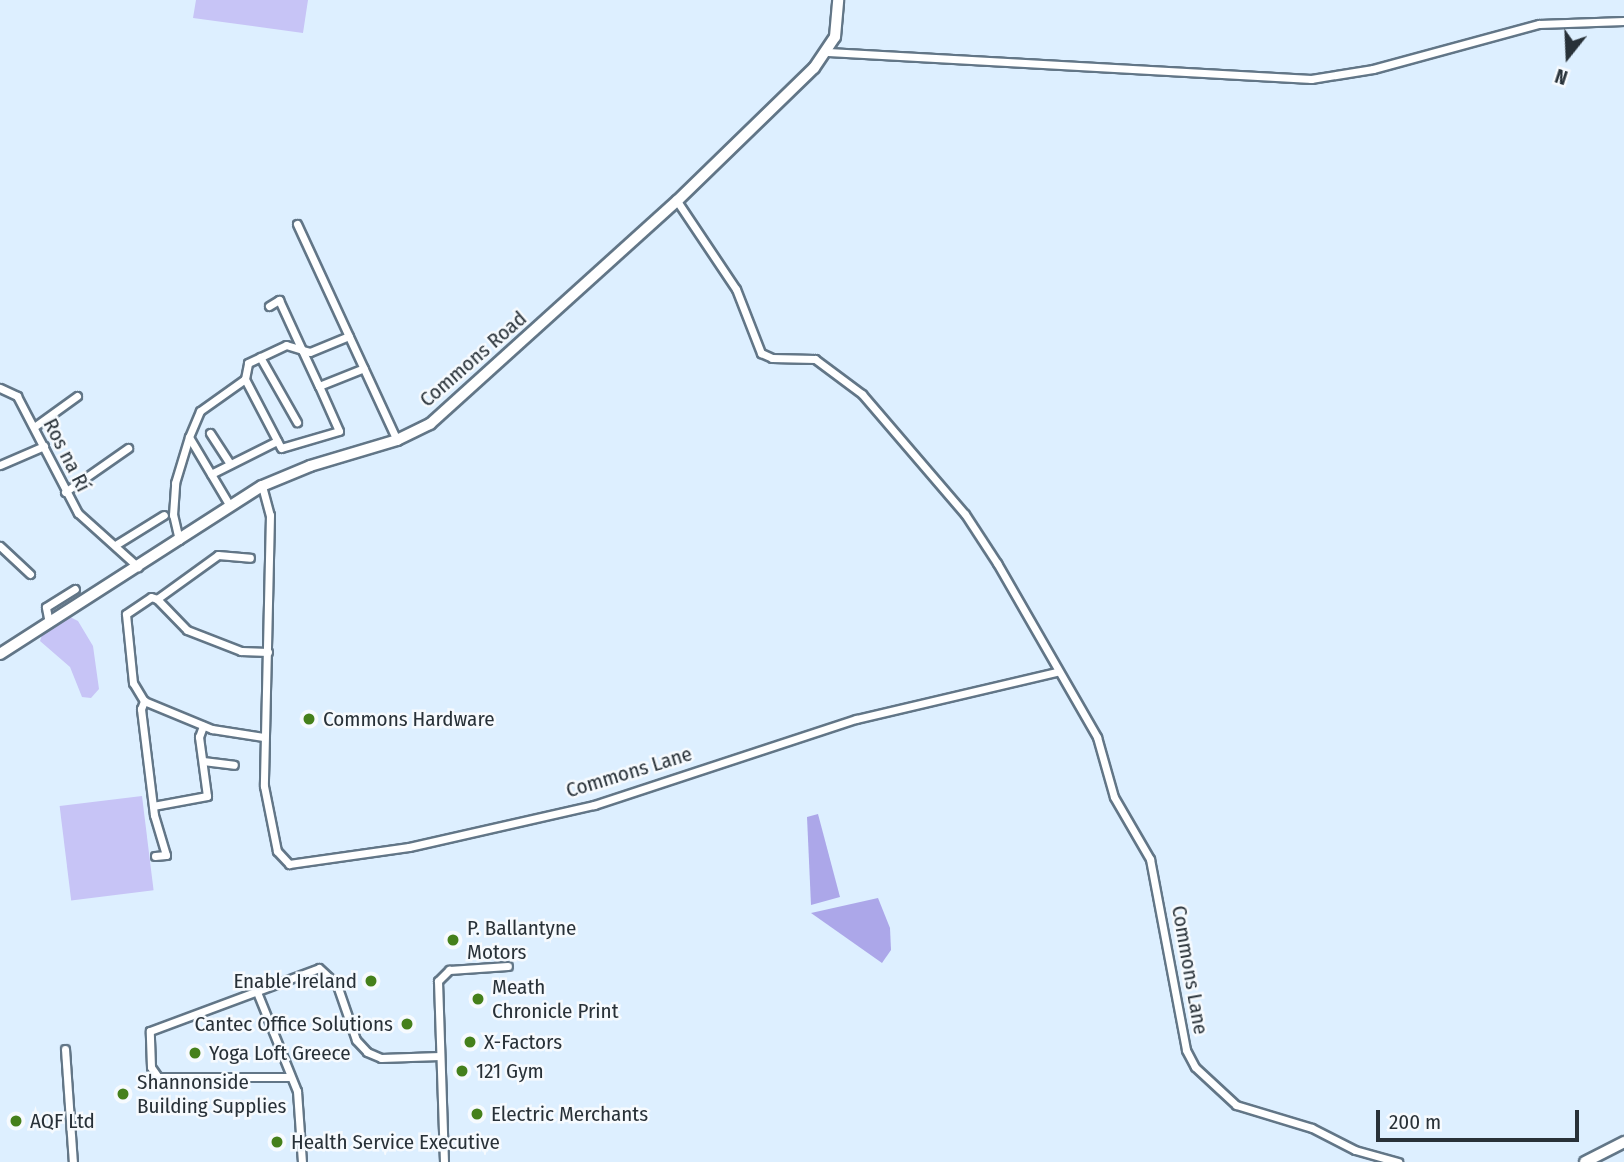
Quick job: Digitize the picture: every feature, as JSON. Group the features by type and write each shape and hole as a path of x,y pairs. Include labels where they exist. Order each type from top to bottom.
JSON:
{"street":[{"path":"838,0 836,32 828,52 1311,79 1373,69 1539,24 1624,21"},
{"name":"Commons Road","path":"0,654 262,486 310,466 397,440 446,411 677,201 828,52"},
{"name":"Commons Lane","path":"677,201 736,289 755,346 772,358 825,363 862,394 979,534 1097,737 1114,797 1150,859 1186,1050 1195,1067 1236,1105 1312,1128 1355,1150 1398,1162"},
{"path":"297,224 397,440"},
{"path":"269,306 279,300 302,350 319,386 339,431 281,448 245,379 248,363 286,345 302,350 310,352 349,336"},
{"path":"260,357 297,422"},
{"path":"319,386 364,368"},
{"path":"179,540 173,515 176,484 200,411 245,379"},
{"name":"Ros na Rí","path":"0,387 17,396 78,513 117,544 138,567"},
{"path":"34,427 77,396"},
{"path":"210,433 230,464"},
{"path":"189,438 230,506"},
{"path":"211,474 277,441"},
{"path":"0,465 44,446"},
{"path":"65,492 128,448"},
{"name":"Commons Lane","path":"262,486 270,514 264,786 277,851 289,864 299,866 409,847 594,804 856,719 1057,671"},
{"path":"117,544 164,514"},
{"path":"0,546 30,574"},
{"path":"250,558 218,555 157,599 132,608 124,623 133,683 144,701 203,726 263,737"},
{"path":"49,623 46,607 75,589"},
{"path":"157,599 187,630 241,651 268,652"},
{"path":"144,701 141,709 153,806 166,855 155,856"},
{"path":"153,806 207,796 199,737 203,726"},
{"path":"203,761 234,765"},
{"path":"444,1162 438,991 443,974 449,970 508,966"},
{"path":"290,1077 164,1078 152,1072 153,1027 319,968 337,985 356,1040 368,1052 381,1058 440,1056"},
{"path":"257,992 297,1091 303,1162"},
{"path":"65,1049 73,1162"},
{"path":"1585,1162 1624,1142"}],"shaded area":[{"path":"196,0 308,0 303,33 193,18"},
{"path":"70,617 78,621 93,646 99,689 91,698 82,697 70,667 40,641 42,635"},
{"path":"142,796 154,890 71,900 60,806"},
{"path":"818,814 840,897 811,905 807,817"},
{"path":"878,898 890,928 891,950 882,963 811,913"}],"place":[{"name":"Commons Hardware","path":"309,719"},
{"name":"P. Ballantyne Motors","path":"453,940"},
{"name":"Enable Ireland","path":"371,981"},
{"name":"Meath Chronicle Print","path":"478,999"},
{"name":"Cantec Office Solutions","path":"407,1024"},
{"name":"X-Factors","path":"470,1042"},
{"name":"Yoga Loft Greece","path":"195,1053"},
{"name":"121 Gym","path":"462,1071"},
{"name":"Shannonside Building Supplies","path":"123,1094"},
{"name":"Electric Merchants","path":"477,1114"},
{"name":"AQF Ltd","path":"16,1121"},
{"name":"Health Service Executive","path":"277,1142"}]}
